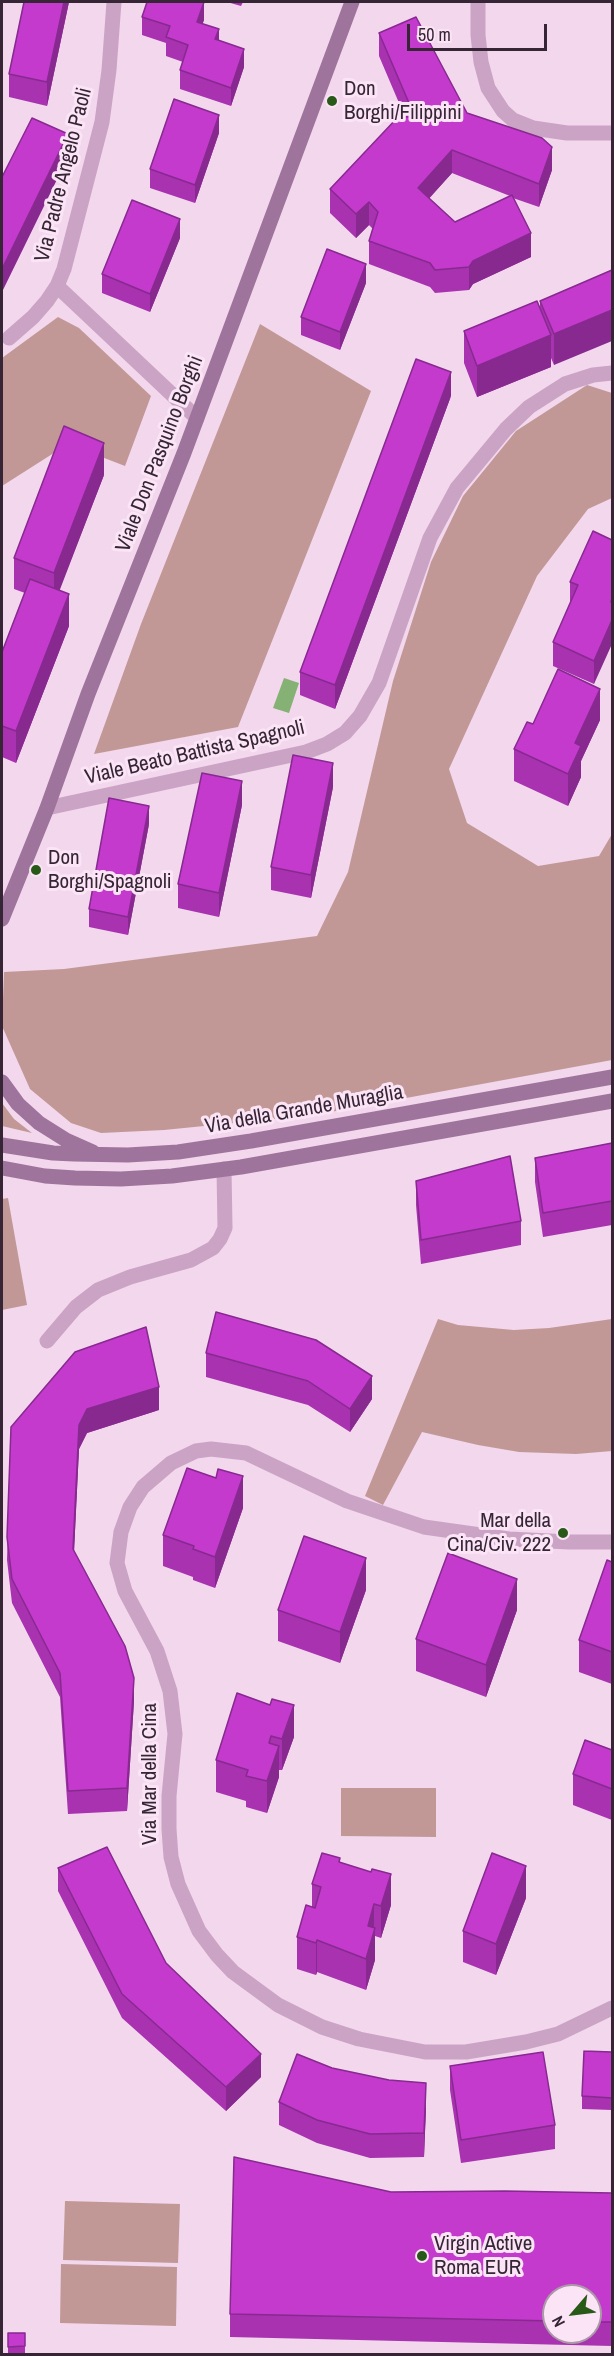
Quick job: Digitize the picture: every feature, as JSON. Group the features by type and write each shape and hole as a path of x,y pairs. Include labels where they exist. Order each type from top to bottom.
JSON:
{"street":[{"name":"Via Padre Angelo Paoli","path":"57,286 100,128 109,70 114,2"},
{"name":"Viale Don Pasquino Borghi","path":"2,919 48,808 88,694 197,418 352,2"},
{"path":"478,2 481,62 488,88 503,111 519,122 538,129 567,133 612,133"},
{"path":"9,339 33,318 57,286 197,418"},
{"name":"Viale Beato Battista Spagnoli","path":"48,808 306,752 327,744 345,733 364,711 379,683 430,538 457,488 500,436 529,407 573,381 592,375 612,373"},
{"name":"Via della Grande Muraglia","path":"2,1144 53,1153 150,1154 251,1141 612,1077"},
{"path":"2,1082 18,1104 39,1123 66,1140 101,1155"},
{"name":"Via della Grande Muraglia","path":"2,1168 45,1176 97,1179 156,1178 224,1169 612,1101"},
{"path":"47,1341 76,1308 98,1290 130,1277 184,1263 213,1248 225,1228 224,1169"},
{"name":"Via Mar della Cina","path":"612,1542 509,1539 424,1527 354,1503 246,1453 227,1449 203,1449 171,1463 143,1487 130,1508 121,1532 117,1563 125,1590 157,1651 171,1691 175,1734 168,1829 171,1857 178,1884 199,1931 233,1972 278,2005 322,2027 359,2039 425,2052 466,2052 526,2042 558,2034 612,2008"}],"shaded area":[{"path":"58,317 79,328 151,396 125,466 68,444 2,486 2,358"},
{"path":"260,324 371,391 238,727 94,754 141,624"},
{"path":"587,385 612,393 612,498 588,509 537,576 449,769 467,823 538,866 599,856 612,834 612,1060 314,1115 164,1130 101,1133 71,1123 30,1089 2,1026 4,972 64,969 317,936 348,872 393,681 431,562 463,496 516,431"},
{"path":"284,678 299,683 289,713 273,708"},
{"path":"2,1103 14,1119 32,1133 2,1126"},
{"path":"8,1198 27,1305 2,1310 2,1199"},
{"path":"438,1319 458,1325 514,1330 549,1328 612,1319 612,1451 576,1454 519,1452 422,1432 383,1505 365,1496"},
{"path":"341,1788 436,1788 436,1837 341,1836"},
{"path":"65,2201 180,2204 178,2263 63,2260"},
{"path":"61,2264 177,2267 176,2326 60,2323"}],"building":[{"path":"24,2 64,2 47,82 9,74"},
{"path":"147,2 204,2 197,22 219,29 215,39 244,49 231,88 180,70 188,45 166,37 170,26 142,17"},
{"path":"416,17 467,113 542,138 552,147 539,184 452,150 418,188 455,222 512,195 531,233 473,261 469,267 435,270 430,263 369,241 378,212 369,202 356,214 330,189 398,117 415,117 379,33"},
{"path":"174,99 219,115 195,185 150,169"},
{"path":"32,118 68,134 2,269 2,177"},
{"path":"132,200 180,219 150,294 102,274"},
{"path":"327,249 366,264 340,332 301,317"},
{"path":"612,270 612,310 554,334 540,301"},
{"path":"537,301 551,335 477,366 464,331"},
{"path":"416,359 451,372 335,685 300,672"},
{"path":"64,426 104,443 54,573 14,558"},
{"path":"593,531 612,540 612,620 594,661 553,642 578,585 570,582"},
{"path":"30,579 69,594 16,731 2,726 2,652"},
{"path":"558,669 600,689 575,743 581,746 568,774 514,749 527,722 533,724"},
{"path":"293,755 333,763 311,875 271,867"},
{"path":"202,773 242,781 219,893 178,884"},
{"path":"109,798 149,806 128,917 89,909"},
{"path":"612,1143 612,1201 543,1213 535,1158"},
{"path":"510,1156 521,1221 421,1240 416,1181"},
{"path":"216,1312 316,1340 372,1376 350,1409 308,1381 206,1353"},
{"path":"146,1327 159,1387 87,1409 79,1425 73,1549 125,1646 134,1678 127,1788 68,1791 60,1673 12,1579 7,1537 11,1427 75,1352"},
{"path":"187,1468 216,1478 218,1469 243,1476 215,1557 193,1549 194,1546 163,1535"},
{"path":"304,1536 366,1558 340,1632 278,1610"},
{"path":"448,1553 517,1579 486,1665 416,1639"},
{"path":"607,1560 612,1562 612,1652 579,1640"},
{"path":"237,1693 270,1705 272,1699 294,1705 282,1739 271,1736 269,1743 279,1746 267,1781 246,1776 248,1770 216,1760"},
{"path":"585,1740 612,1750 612,1789 573,1774"},
{"path":"107,1847 166,1963 261,2054 226,2087 122,1994 58,1868"},
{"path":"322,1853 340,1858 339,1862 371,1872 372,1869 391,1874 381,1906 374,1904 368,1926 375,1928 366,1959 317,1940 316,1943 297,1937 306,1905 315,1908 321,1887 312,1884"},
{"path":"492,1853 526,1866 496,1944 463,1931"},
{"path":"584,2051 612,2052 612,2098 582,2096"},
{"path":"543,2052 555,2125 461,2140 450,2066"},
{"path":"297,2054 332,2068 389,2080 426,2083 424,2133 370,2134 317,2120 279,2102"},
{"name":"Virgin Active Roma EUR","path":"234,2157 391,2192 612,2193 612,2322 602,2322 602,2284 542,2284 542,2321 230,2314"},
{"path":"8,2333 25,2333 25,2346 8,2347"}],"place":[{"name":"Don Borghi/Filippini","path":"332,101"},
{"name":"Don Borghi/Spagnoli","path":"36,870"},
{"name":"Mar della Cina/Civ. 222","path":"563,1533"},
{"name":"Virgin Active Roma EUR","path":"422,2256"}]}
